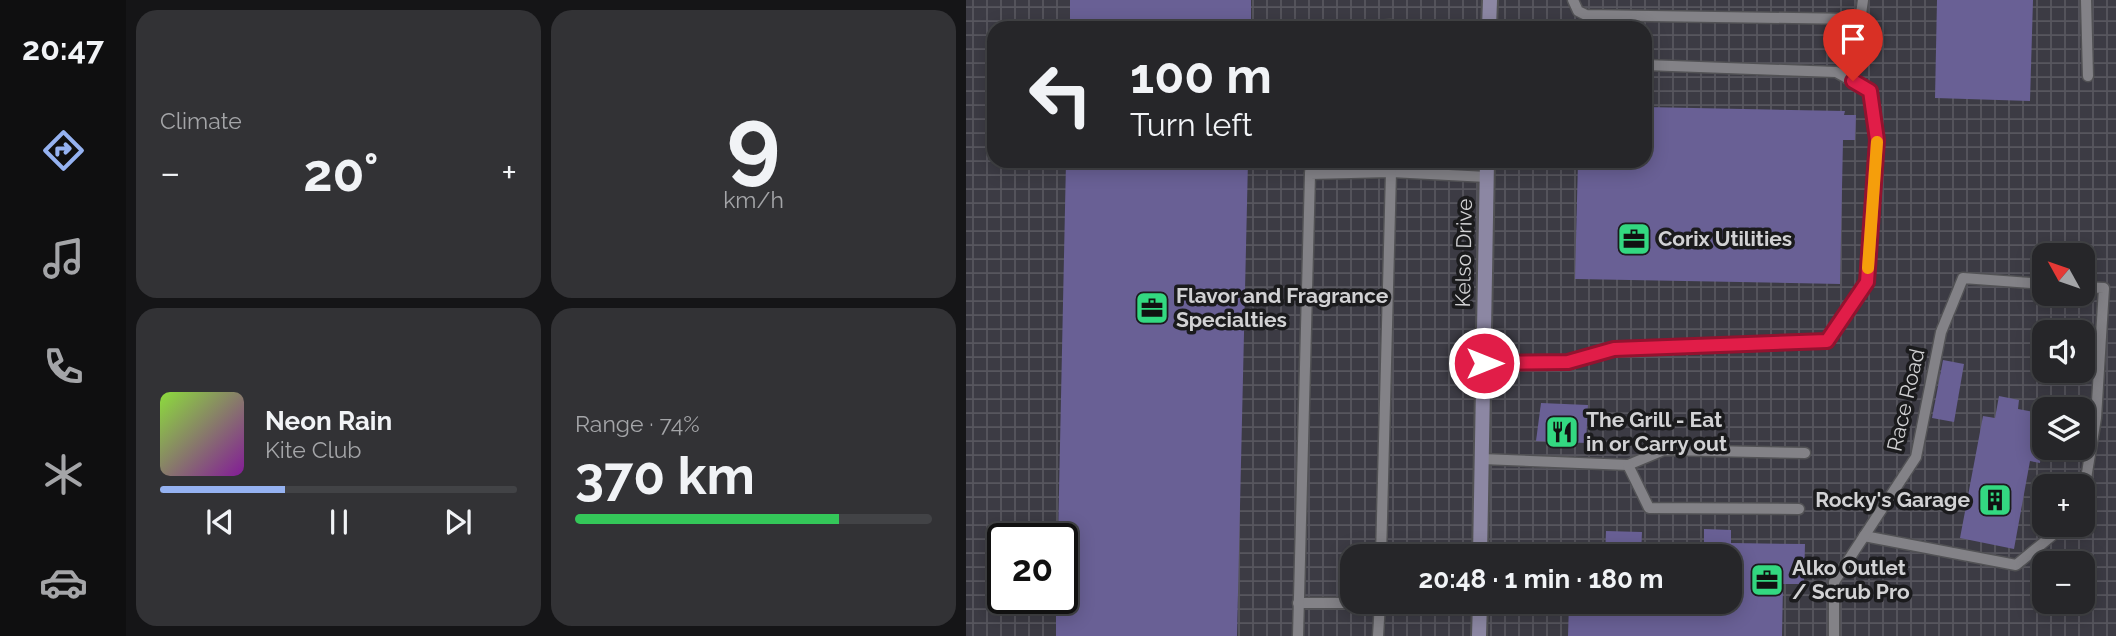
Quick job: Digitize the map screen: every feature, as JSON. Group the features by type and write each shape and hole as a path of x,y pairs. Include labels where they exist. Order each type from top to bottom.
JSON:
{"street":[{"path":"1489,21 1490,0"},
{"name":"Kelso Drive","path":"1480,544 1487,168"},
{"path":"1479,636 1480,614"}],"lane":[{"path":"1573,0 1578,11 1586,15 1854,19 1861,13 1863,0"},
{"path":"2087,0 2088,76"},
{"path":"1484,363 1568,362 1614,349 1827,341 1867,282 1877,140 1870,91 1836,72 1652,65"},
{"path":"1298,636 1310,168"},
{"path":"1310,174 1371,168"},
{"path":"1381,544 1391,168"},
{"path":"1408,168 1487,177"},
{"name":"Race Road","path":"1834,636 1834,582 1916,457 1941,332 1963,278 2032,283"},
{"path":"2087,474 2096,418 2104,288 2095,288"},
{"path":"1482,459 1628,465 1664,450 1805,453"},
{"path":"1628,465 1649,508 1799,509"},
{"path":"1864,536 2016,565 2050,537"},
{"path":"1298,603 1340,602"},
{"path":"1378,636 1379,614"}],"shaded area":[{"path":"966,0 2116,0 2116,636 966,636"}],"building":[{"path":"1070,0 1251,0 1251,21 1070,21"},
{"path":"1937,0 2033,0 2030,101 1935,98"},
{"path":"1652,107 1845,111 1844,115 1856,115 1855,140 1843,140 1840,284 1575,279 1578,168 1652,168"},
{"path":"1066,168 1248,168 1237,636 1056,636 1056,614 1078,614 1078,523 1058,523"},
{"path":"1943,360 1964,364 1954,422 1932,418"},
{"name":"Rocky's Garage","path":"1999,396 2019,400 2018,409 2032,412 2032,460 2040,460 2040,463 2030,461 2014,549 1960,538 1983,416 1995,418"},
{"name":"The Grill - Eat in or Carry out","path":"1541,403 1588,405 1586,443 1536,441"},
{"path":"1704,529 1731,530 1731,543 1805,544 1804,584 1783,584 1782,636 1568,636 1569,614 1742,614 1742,544 1704,544"},
{"path":"1606,531 1642,532 1642,544 1605,544"}],"slow traffic":[{"path":"1868,268 1877,142"}],"place":[{"name":"Corix Utilities","path":"1634,239"},
{"name":"Flavor and Fragrance Specialties","path":"1152,308"},
{"name":"The Grill - Eat in or Carry out","path":"1562,432"},
{"name":"Rocky's Garage","path":"1995,500"},
{"name":"Alko Outlet / Scrub Pro","path":"1767,580"}],"route":[{"path":"1484,363 1568,362 1614,349 1827,341 1867,282 1877,140 1870,91 1853,81"}]}
